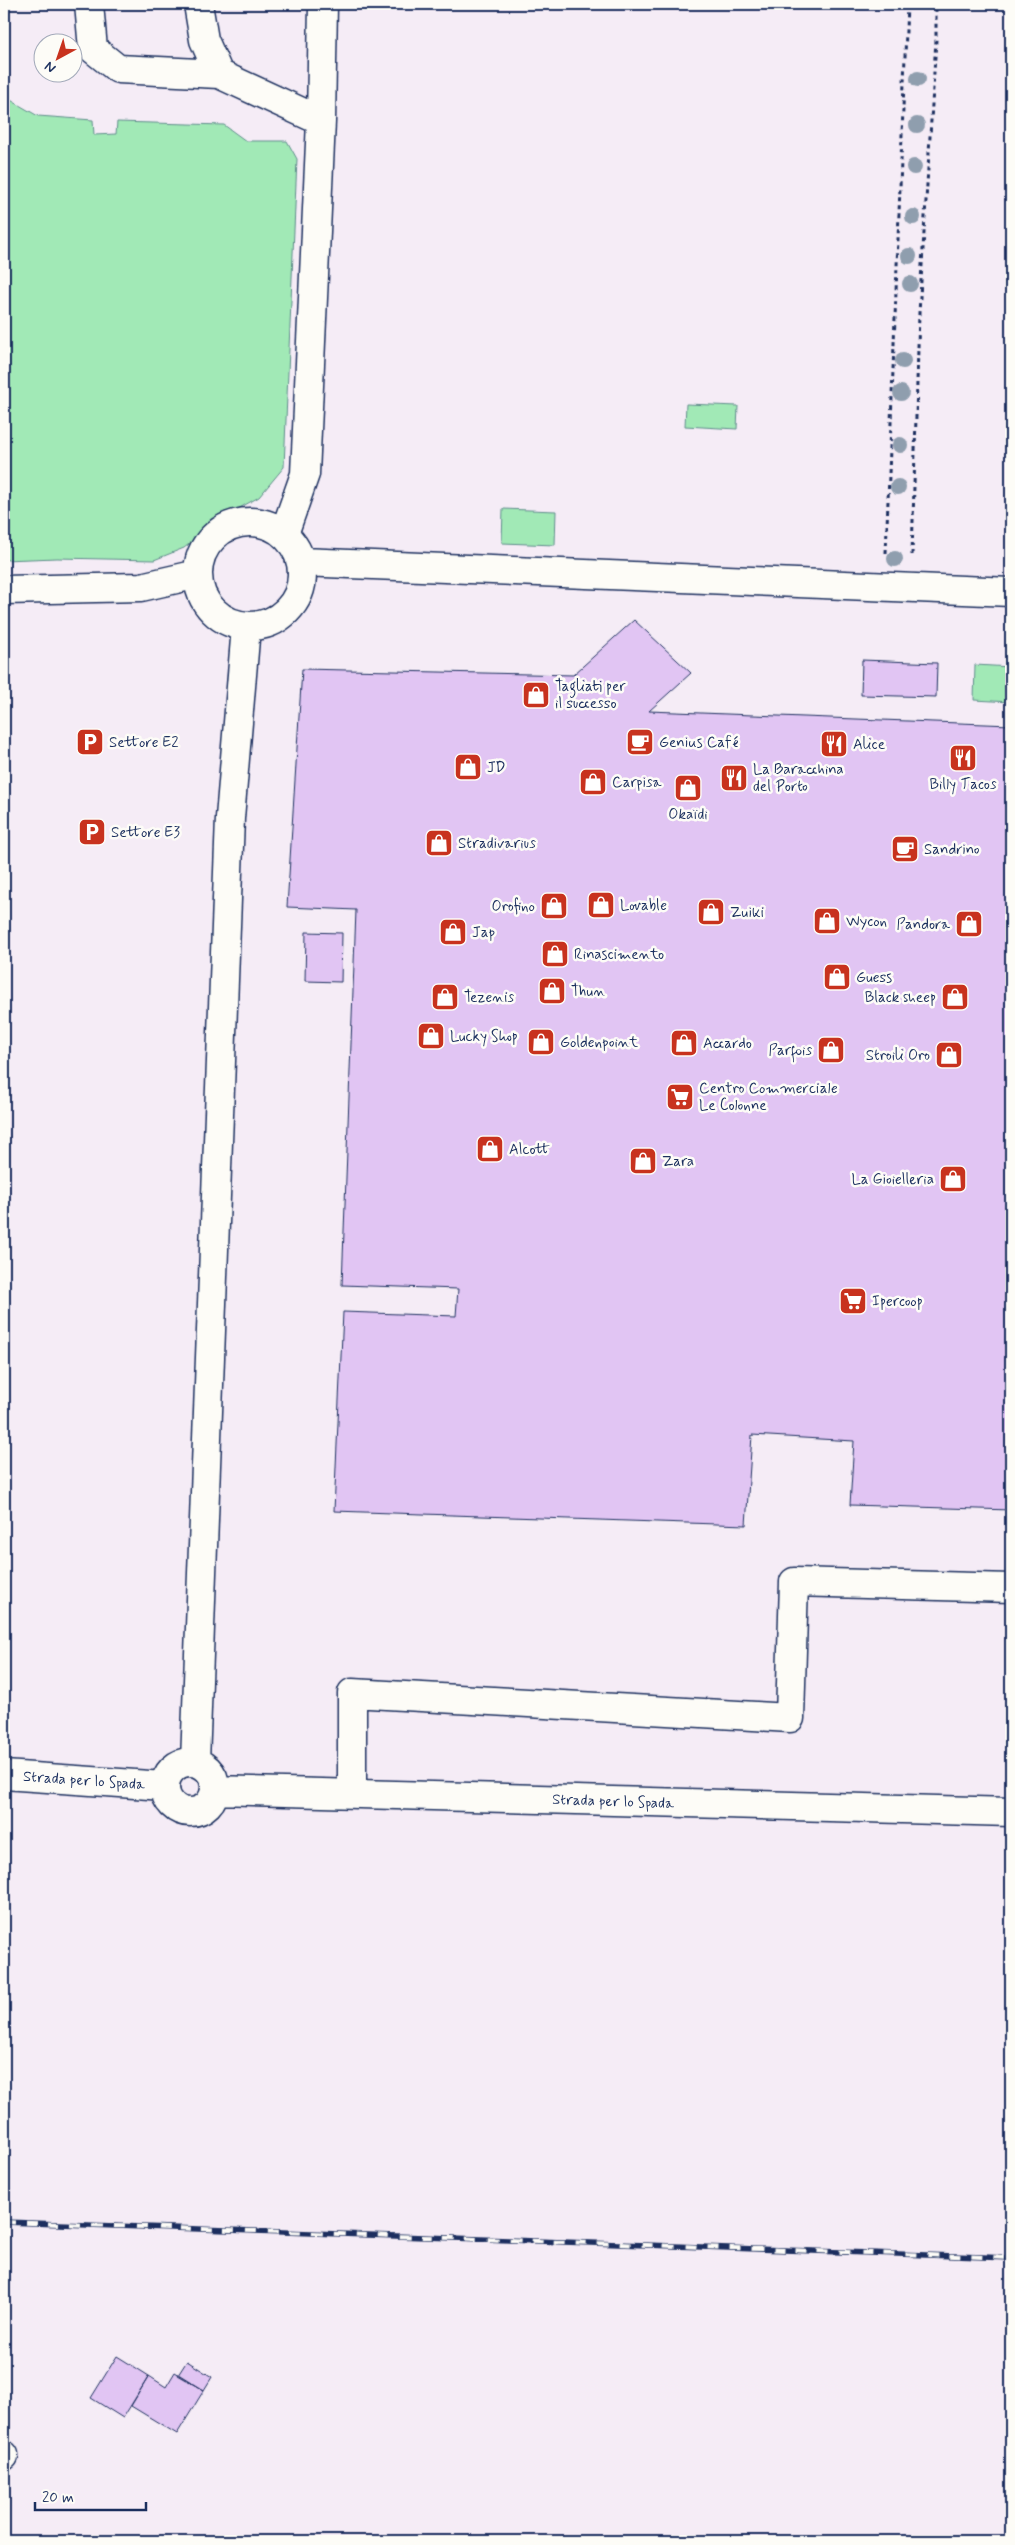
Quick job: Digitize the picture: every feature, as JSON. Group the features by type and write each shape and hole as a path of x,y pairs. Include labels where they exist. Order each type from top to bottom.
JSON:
{"street":[{"path":"89,4 93,49 118,69 218,74 321,121"},
{"path":"198,4 204,40 218,74"},
{"path":"284,534 305,474 321,121 323,4"},
{"path":"253,522 270,525 284,534 295,547 302,562 303,579 299,595 290,609 278,620 262,626 246,627 230,623 217,615 206,604 200,589 198,574 200,557 209,542 221,530 236,524 253,522"},
{"path":"302,562 1011,592"},
{"path":"4,590 141,587 198,574"},
{"path":"195,1762 230,818 246,627"},
{"path":"352,1793 352,1694 790,1718 794,1582 1011,1588"},
{"path":"184,1762 195,1762 211,1772 215,1780 216,1790 211,1802 201,1810 188,1813 175,1808 167,1798 164,1786 167,1775 174,1766 184,1762"},
{"name":"Strada per lo Spada","path":"4,1775 164,1786"},
{"name":"Strada per lo Spada","path":"216,1790 1011,1812"}],"path":[{"path":"884,587 907,4"},
{"path":"911,588 919,313 936,40 936,4"}],"green space":[{"path":"4,75 7,98 38,116 93,120 94,135 116,134 117,122 224,125 246,141 287,141 297,159 284,467 259,497 227,515 184,548 154,560 57,558 4,560"},
{"path":"686,404 738,406 737,429 685,426"},
{"path":"503,509 556,511 555,545 502,543"},
{"path":"975,665 1011,667 1011,702 974,700"}],"building":[{"name":"Centro Commerciale Le Colonne","path":"634,620 691,673 649,711 1011,725 1011,1510 850,1505 854,1441 752,1435 746,1525 334,1511 343,1312 456,1316 458,1289 342,1285 356,910 287,907 302,669 573,675"},
{"path":"862,660 937,663 936,697 861,695"},
{"path":"306,932 342,933 341,982 305,981"},
{"path":"117,2356 149,2376 123,2418 91,2398"},
{"path":"187,2361 212,2377 204,2390 178,2375"},
{"path":"175,2372 204,2390 177,2434 131,2406 149,2376 166,2387"}],"railway":[{"path":"4,2222 1011,2258"}],"place":[{"name":"Tagliati per il successo","path":"536,695"},
{"name":"Settore E2","path":"90,742"},
{"name":"Genius Café","path":"640,742"},
{"name":"Alice","path":"834,744"},
{"name":"Billy Tacos","path":"963,758"},
{"name":"JD","path":"468,767"},
{"name":"La Baracchina del Porto","path":"734,778"},
{"name":"Carpisa","path":"593,782"},
{"name":"Okaïdi","path":"688,788"},
{"name":"Settore E3","path":"92,832"},
{"name":"Stradivarius","path":"439,843"},
{"name":"Sandrino","path":"905,849"},
{"name":"Lovable","path":"601,905"},
{"name":"Orofino","path":"554,906"},
{"name":"Zuiki","path":"711,912"},
{"name":"Wycon","path":"827,921"},
{"name":"Pandora","path":"969,924"},
{"name":"Jap","path":"453,932"},
{"name":"Rinascimento","path":"555,954"},
{"name":"Guess","path":"837,977"},
{"name":"Thun","path":"552,991"},
{"name":"Tezenis","path":"445,997"},
{"name":"Black sheep","path":"955,997"},
{"name":"Lucky Shop","path":"431,1036"},
{"name":"Goldenpoint","path":"541,1042"},
{"name":"Accardo","path":"684,1043"},
{"name":"Parfois","path":"831,1050"},
{"name":"Stroili Oro","path":"949,1055"},
{"name":"Centro Commerciale Le Colonne","path":"680,1097"},
{"name":"Alcott","path":"490,1149"},
{"name":"Zara","path":"643,1161"},
{"name":"La Gioielleria","path":"953,1179"},
{"name":"Ipercoop","path":"853,1301"}]}
